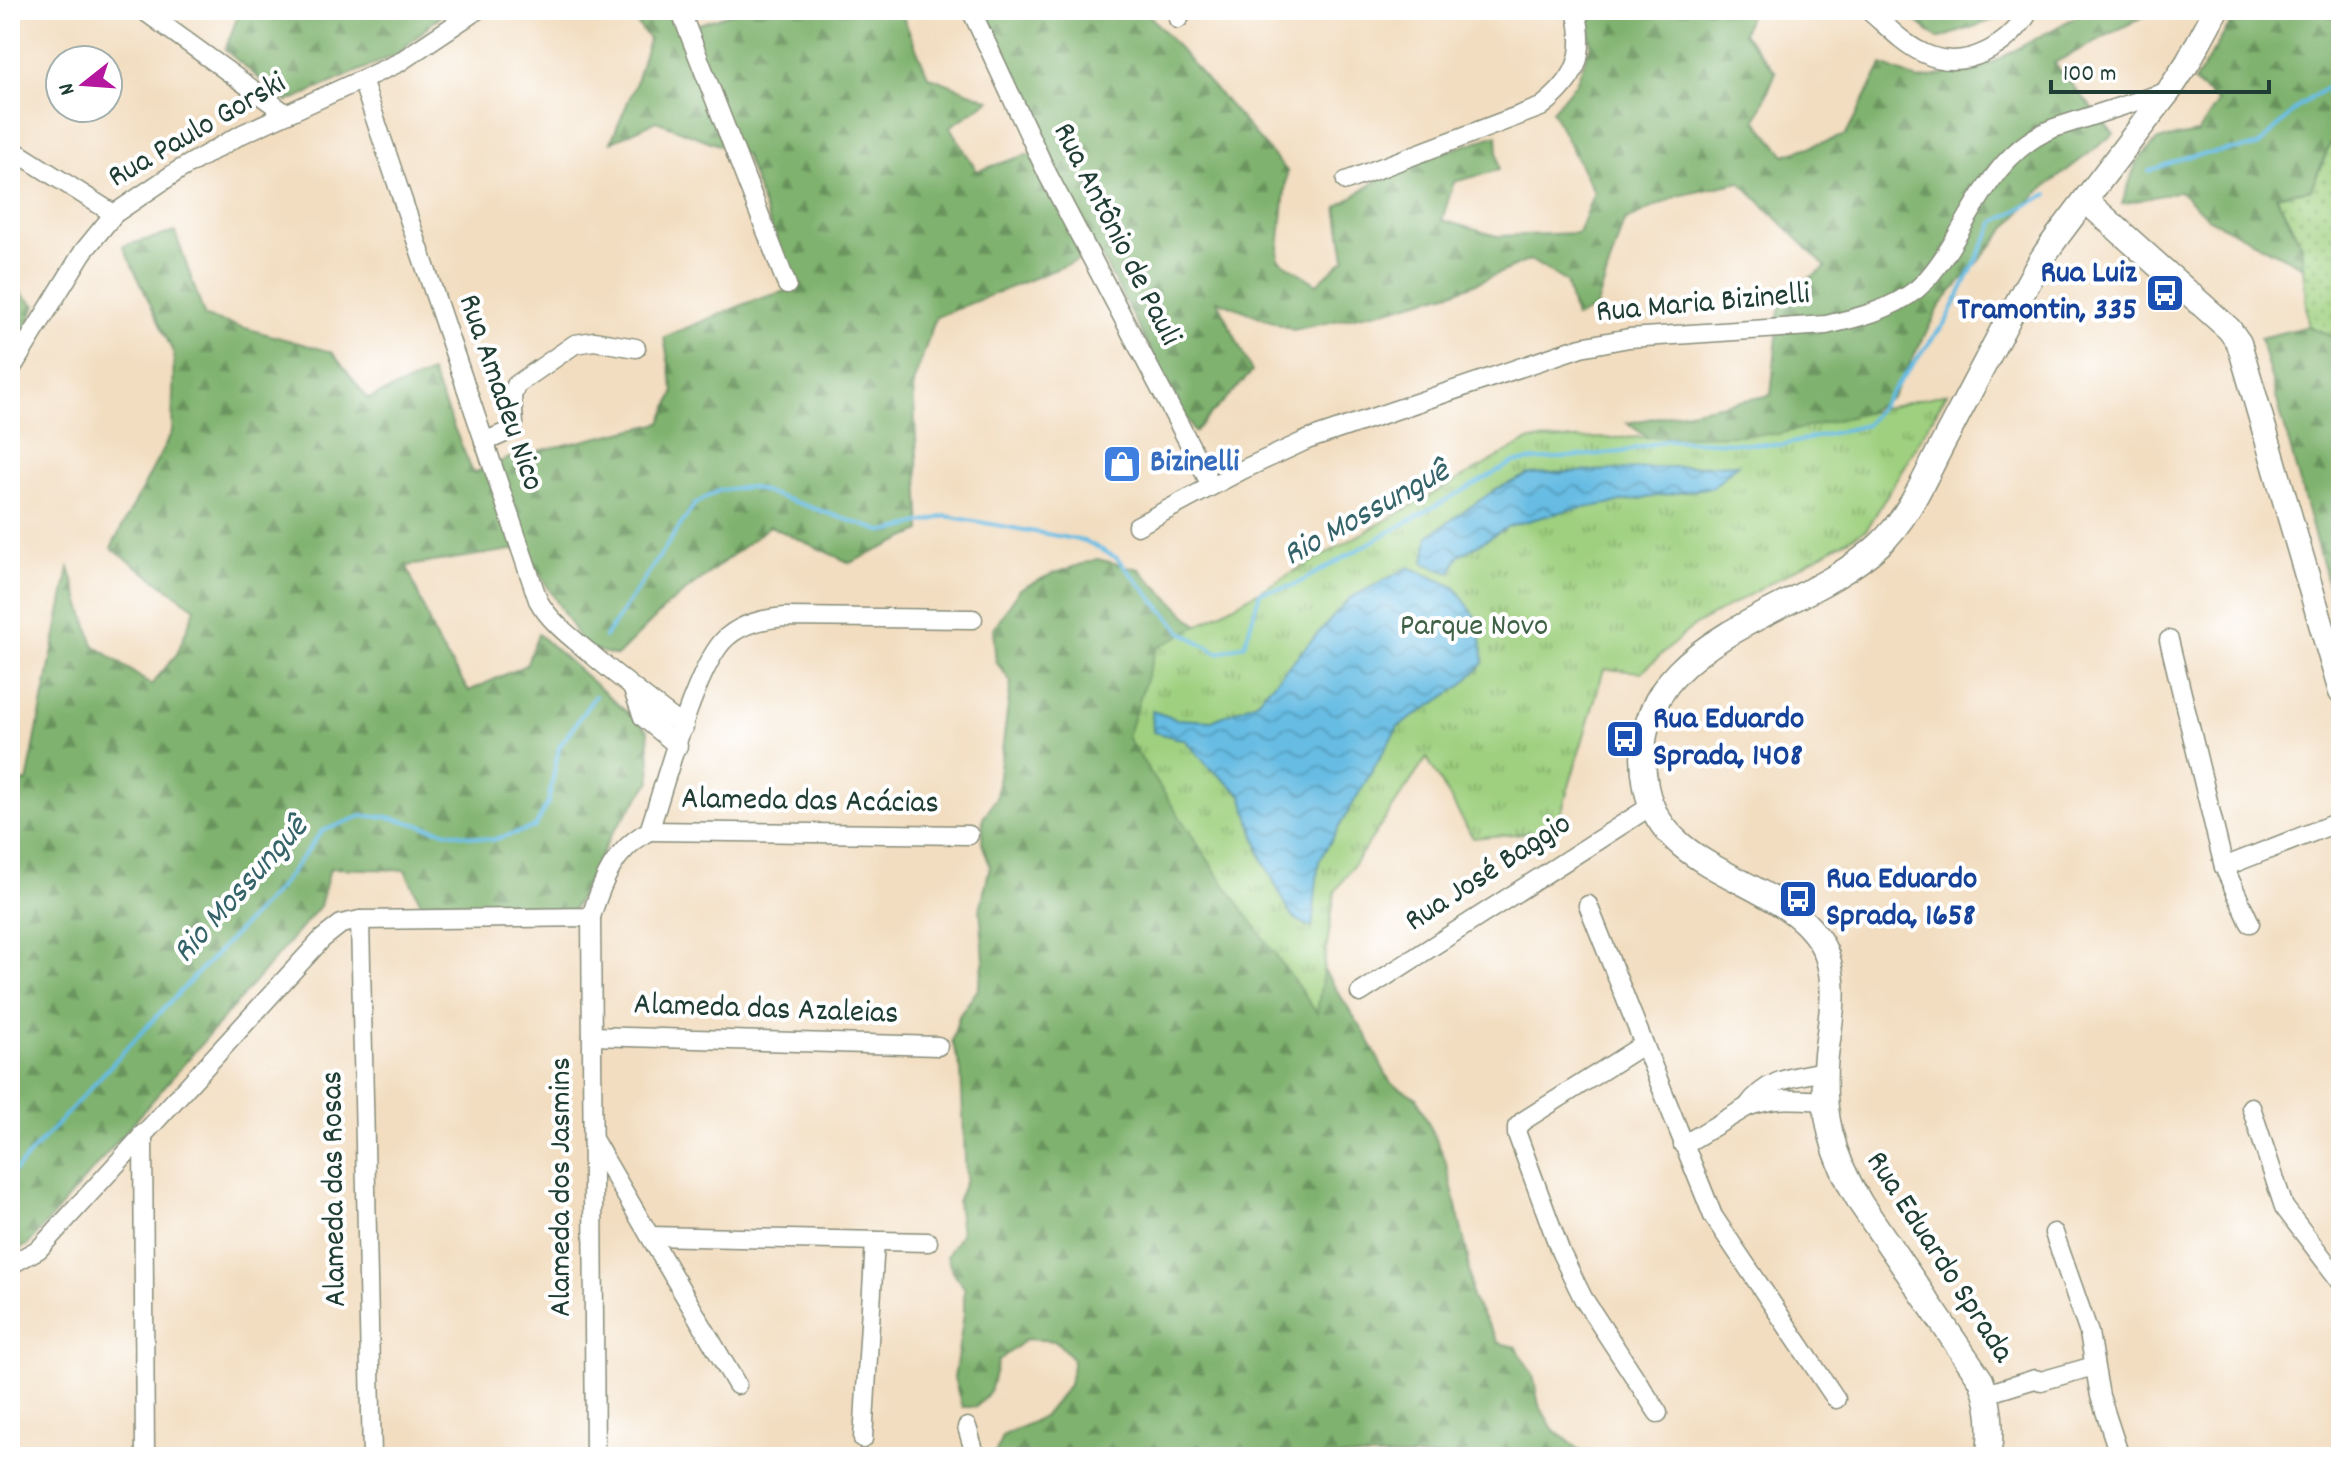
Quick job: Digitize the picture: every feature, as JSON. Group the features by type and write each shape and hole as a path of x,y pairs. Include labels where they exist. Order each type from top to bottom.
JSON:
{"main road":[{"name":"Rua Eduardo Sprada","path":"1988,1457 1991,1440 1988,1398 1981,1380 1849,1185 1831,1141 1824,1101 1824,1071 1832,1011 1832,984 1827,957 1814,934 1789,911 1681,846 1651,806 1643,772 1642,750 1646,726 1661,693 1687,663 1720,638 1848,568 1883,542 1911,502 2040,262 2169,91 2216,10"},
{"path":"2085,200 2229,329 2239,343 2341,692"}],"street":[{"path":"143,10 285,113"},
{"name":"Rua Paulo Gorski","path":"10,371 83,252 114,214 179,170 242,134 362,80 425,47 477,10"},
{"path":"680,10 787,285"},
{"name":"Rua Antônio de Pauli","path":"971,10 1048,175 1211,485"},
{"path":"1346,181 1541,107 1559,93 1578,61 1582,46 1576,10"},
{"path":"1868,10 1907,43 1926,54 1966,59 2005,42 2020,27 2030,10"},
{"name":"Rua Amadeu Nico","path":"362,80 534,589 544,610 568,635 633,690 684,727"},
{"name":"Rua Maria Bizinelli","path":"1137,526 1211,485 1307,440 1581,347 1629,338 1826,325 1896,303 1929,279 2001,165 2018,148 2036,135 2054,128 2169,91"},
{"path":"10,148 114,214"},
{"path":"484,442 507,432 514,424 512,397 516,385 575,344 594,341 636,348"},
{"path":"10,1265 39,1249 171,1103 183,1073 245,1006 269,996 341,924 360,920 591,917 609,870 620,852 635,838 649,831 702,674 716,648 728,635 754,622 785,617 973,619"},
{"path":"2169,640 2224,867 2250,923"},
{"name":"Rua Amadeu Nico","path":"633,690 643,717 678,746"},
{"name":"Rua José Baggio","path":"1360,993 1651,806"},
{"path":"2224,867 2341,821"},
{"name":"Alameda das Acácias","path":"649,831 969,835"},
{"path":"1588,905 1683,1145 1722,1233 1836,1399"},
{"name":"Alameda dos Jasmins","path":"591,917 595,1457"},
{"name":"Alameda das Rosas","path":"360,920 372,1457"},
{"name":"Alameda das Azaleias","path":"592,1036 938,1046"},
{"path":"1644,1044 1523,1121 1517,1127 1517,1134 1561,1253 1583,1298 1658,1413"},
{"path":"1747,1107 1755,1095 1774,1082 1824,1071"},
{"path":"1683,1145 1747,1107 1785,1098 1824,1101"},
{"path":"2251,1107 2284,1207 2341,1282"},
{"path":"143,1133 145,1457"},
{"path":"592,1138 737,1385"},
{"path":"2054,1233 2089,1333 2100,1396 2120,1457"},
{"path":"650,1236 928,1242"},
{"path":"863,1439 875,1241"},
{"path":"1988,1398 2035,1379 2041,1381 2094,1366"},
{"path":"967,1427 976,1457"}],"green space":[{"path":"240,10 447,10 396,55 287,102 225,50"},
{"path":"626,10 674,10 690,27 742,10 900,10 928,76 990,100 950,127 977,171 1048,148 984,10 1145,10 1287,171 1278,259 1317,284 1345,258 1337,207 1400,166 1497,135 1499,170 1454,182 1442,220 1497,236 1578,233 1594,192 1552,111 1576,83 1591,44 1586,10 1751,10 1743,33 1776,72 1756,120 1785,155 1846,135 1882,65 1919,80 1990,64 2088,10 2156,10 2054,63 2114,134 2035,195 1940,306 1892,397 1798,452 1665,449 1627,423 1771,395 1781,297 1826,267 1740,182 1678,196 1624,221 1596,308 1575,318 1566,282 1530,260 1462,289 1387,310 1293,330 1217,300 1252,372 1194,432 1099,252 936,317 913,384 921,531 850,563 770,526 668,605 617,656 585,648 524,548 407,566 437,642 469,691 526,665 538,634 648,731 651,781 611,835 572,912 422,905 405,870 330,868 320,906 28,1245 10,1253 10,779 27,782 69,568 94,645 151,685 177,654 195,608 111,548 172,432 174,354 123,246 175,232 205,317 332,352 368,399 431,373 473,473 512,457 661,423 674,393 664,337 752,301 793,289 745,155 656,121 611,142 635,85 649,39"},
{"path":"1903,10 2002,10 2002,17 1938,39"},
{"path":"2239,10 2311,10 2341,20 2341,128 2335,133 2311,189 2276,196 2301,244 2303,267 2209,219 2180,191 2122,204 2137,161 2158,140 2198,133 2218,102 2194,82"},
{"path":"2341,128 2341,340 2308,326 2301,244 2276,195 2311,189 2335,133"},
{"path":"10,284 36,306 10,357"},
{"path":"2308,326 2341,340 2341,633 2260,338"},
{"name":"Parque Novo","path":"1947,393 1867,529 1692,627 1642,672 1604,669 1556,830 1473,838 1427,758 1335,892 1317,1013 1216,872 1127,737 1156,649 1529,440 1779,434"},
{"path":"1097,559 1139,569 1228,655 1310,949 1366,1035 1390,1082 1417,1098 1445,1159 1467,1252 1472,1298 1499,1343 1516,1347 1533,1375 1539,1405 1553,1429 1581,1451 1584,1457 994,1457 1002,1436 1043,1417 1069,1385 1073,1359 1056,1341 1026,1339 998,1361 990,1392 976,1407 962,1407 954,1378 964,1314 964,1287 952,1272 947,1256 961,1233 957,1202 966,1180 961,1070 952,1041 959,1016 978,989 984,960 980,909 990,866 982,843 983,818 996,798 1011,682 996,662 993,629 1020,589"}],"water":[{"path":"1738,464 1713,487 1565,511 1509,526 1458,557 1451,573 1424,563 1428,536 1496,489 1529,474"},
{"path":"1409,567 1455,587 1479,622 1484,663 1461,686 1398,727 1319,861 1312,928 1292,917 1262,858 1242,795 1208,766 1185,740 1153,732 1152,711 1176,719 1212,721 1256,702 1350,598"}],"waterway":[{"name":"Rio Mossunguê","path":"2149,171 2186,157 2258,146 2299,106 2341,78"},
{"name":"Rio Mossunguê","path":"605,637 695,504 720,490 750,487 881,531 946,516 1085,541 1117,558 1182,632 1218,653 1245,644 1260,592 1293,586 1514,462 1622,452 1667,440 1783,445 1866,425 1947,320 1995,222 2048,194"},
{"name":"Rio Mossunguê","path":"10,1176 279,888 322,831 362,816 388,817 492,840 535,827 548,803 559,747 595,696"}],"place":[{"name":"Rua Luiz Tramontin, 335","path":"2165,293"},
{"name":"Bizinelli","path":"1122,464"},
{"name":"Rua Eduardo Sprada, 1408","path":"1625,739"},
{"name":"Rua Eduardo Sprada, 1658","path":"1798,899"}]}
